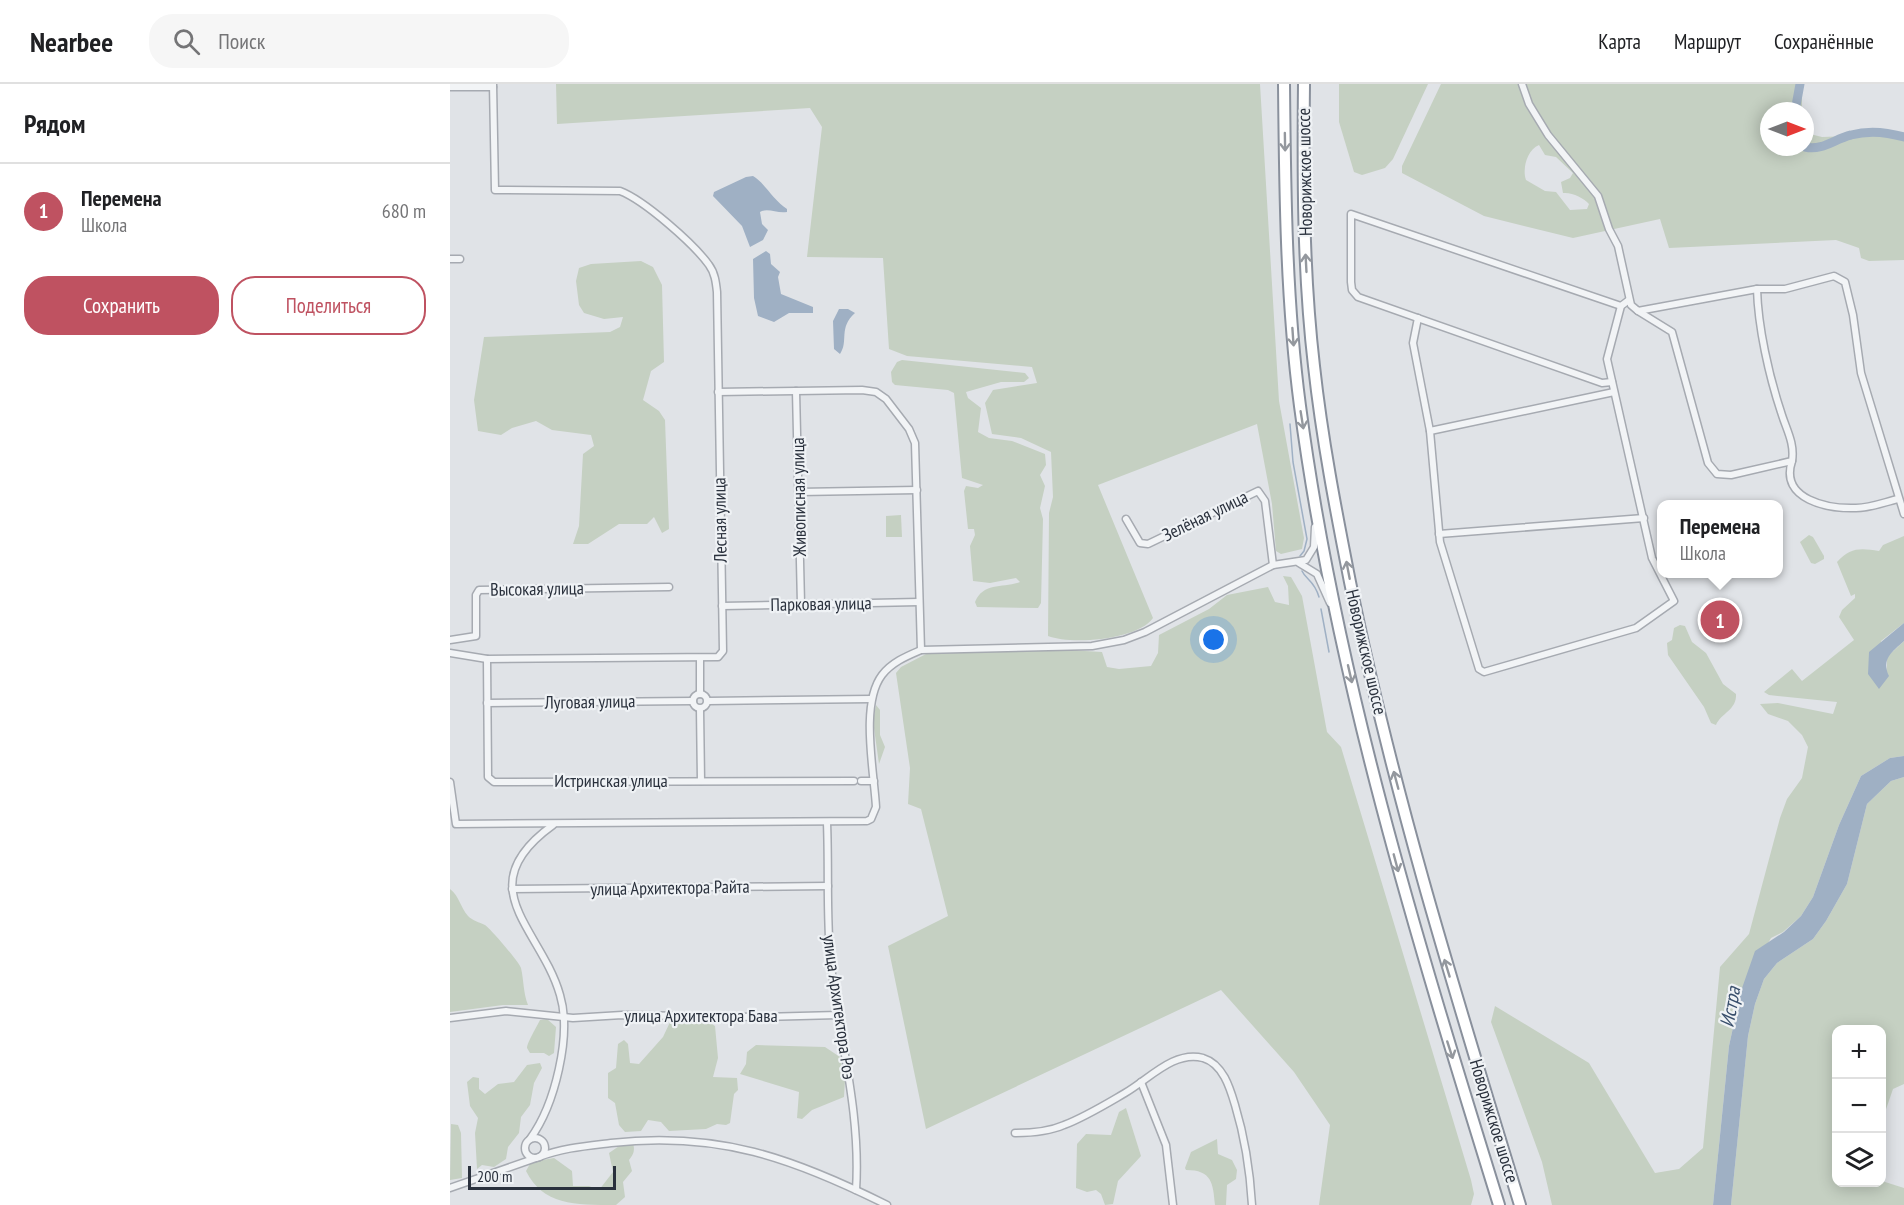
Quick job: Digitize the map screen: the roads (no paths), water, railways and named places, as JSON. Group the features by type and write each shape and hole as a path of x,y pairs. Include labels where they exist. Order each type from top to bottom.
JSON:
{"highway":[{"name":"Новорижское шоссе","path":"1284,84 1286,210 1292,321 1300,408 1342,639 1373,774 1413,924 1499,1205"},
{"name":"Новорижское шоссе","path":"1304,84 1304,210 1311,334 1319,408 1339,526 1362,639 1408,829 1443,954 1520,1205"}],"street":[{"path":"1522,84 1529,104 1548,135 1598,196 1618,246 1629,300 1638,311 1672,332 1708,463 1717,474 1731,476 1792,462"},
{"path":"450,87 493,85"},
{"name":"Лесная улица","path":"493,85 495,190 620,191 631,195 663,220 711,267 717,292 722,654 717,657 700,658"},
{"path":"1612,382 1602,383 1358,297 1352,290 1351,214 1621,306"},
{"path":"450,259 460,259"},
{"path":"1638,311 1757,289 1785,288 1834,276 1845,282 1851,299 1861,373 1904,514"},
{"path":"1757,289 1758,311 1780,411 1793,449 1789,476 1793,485 1810,502 1858,508 1898,499"},
{"path":"1629,300 1621,306 1607,352 1652,558 1657,568"},
{"path":"1418,318 1413,343 1430,431 1439,534 1479,669 1484,672 1636,628 1674,601 1662,578"},
{"path":"718,392 861,390 876,392 886,399 909,429 915,443 921,650"},
{"name":"Живописная улица","path":"796,391 801,604"},
{"path":"1430,431 1614,392"},
{"path":"450,782 456,824 861,823 871,819 876,807 871,699 882,675 891,666 921,650 1092,646 1116,642 1145,632 1273,565 1309,558 1314,547 1312,482"},
{"path":"799,492 917,490"},
{"name":"Зелёная улица","path":"1126,519 1140,543 1148,544 1258,491 1265,501 1273,565"},
{"path":"1439,534 1644,518"},
{"path":"1296,562 1313,570 1322,581 1342,639"},
{"name":"Высокая улица","path":"450,640 476,636 476,595 480,590 669,587"},
{"name":"Парковая улица","path":"722,606 919,602"},
{"path":"450,653 487,659 700,658 700,694 693,701 696,708 700,709"},
{"name":"Истринская улица","path":"487,659 489,781 874,781"},
{"path":"700,694 708,701 871,699"},
{"name":"Луговая улица","path":"487,703 693,701"},
{"path":"701,781 700,709 708,701"},
{"name":"улица Архитектора Роэ","path":"827,823 830,954 856,1117 856,1190"},
{"path":"521,1161 526,1143 539,1125 561,1056 564,1018 560,995 523,923 512,889 514,871 524,853 536,837 554,824"},
{"name":"улица Архитектора Райта","path":"512,889 828,886"},
{"name":"улица Архитектора Бава","path":"450,1018 506,1011 564,1018 622,1015 757,1017 838,1015"},
{"path":"1015,1133 1048,1131 1066,1125 1174,1061 1185,1058 1203,1058 1219,1068 1231,1091 1250,1178 1252,1205"},
{"path":"1141,1082 1166,1145 1173,1205"},
{"path":"525,1151 528,1156 537,1157 544,1151 539,1125"},
{"path":"530,1139 543,1143 550,1150 559,1151"},
{"path":"450,1188 521,1161 559,1151 645,1141 739,1147 773,1155 819,1172 887,1205"}],"water":[{"path":"753,176 787,209 787,212 766,210 760,212 762,224 768,230 763,240 750,247 742,226 713,196 714,192"},
{"path":"766,251 770,254 771,264 780,272 778,277 781,294 813,307 813,313 789,313 774,322 758,316 754,298 753,259"},
{"path":"839,309 848,309 855,313 845,329 843,349 840,354 834,349 833,321"},
{"path":"1904,623 1904,641 1889,656 1886,665 1889,676 1879,689 1868,674 1869,652"},
{"path":"1904,756 1904,777 1891,781 1867,804 1847,884 1826,921 1813,939 1777,963 1764,979 1755,1004 1748,1036 1731,1205 1713,1205 1729,1046 1741,991 1755,951 1784,932 1801,916 1813,897 1839,825 1861,776 1890,758"}],"waterway":[{"path":"1797,102 1800,84"},
{"path":"1814,148 1864,132 1904,137"},
{"path":"1290,424 1293,462 1307,539 1300,556"},
{"path":"1302,571 1315,587 1319,597"},
{"path":"1321,609 1329,652"}],"place":[{"name":"Перемена","path":"1720,620"}],"water label":[{"name":"Истра","path":"1730,1007"}]}
